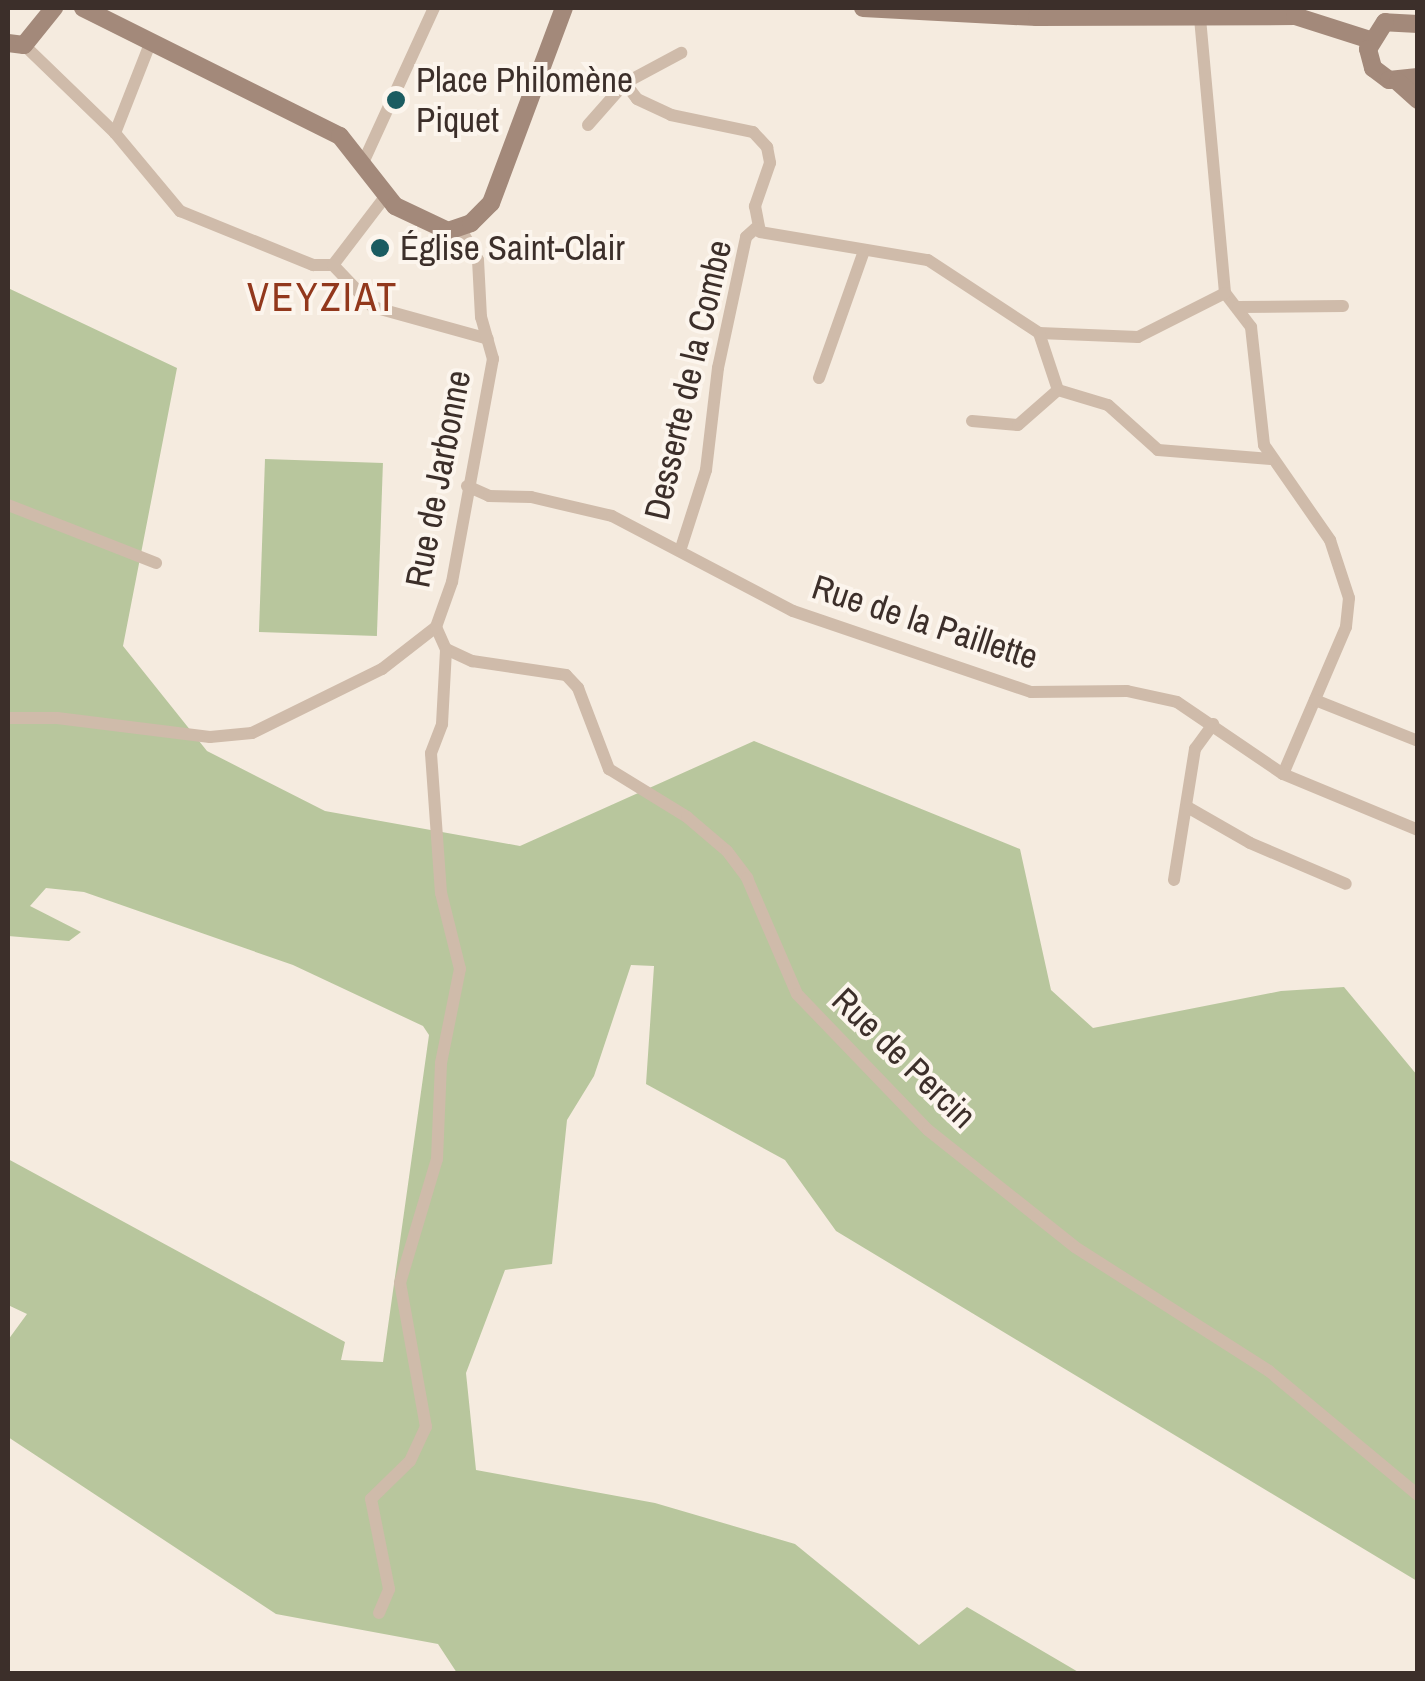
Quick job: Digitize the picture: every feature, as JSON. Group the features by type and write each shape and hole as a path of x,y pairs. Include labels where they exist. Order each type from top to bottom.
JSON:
{"street":[{"path":"54,8 16,44 115,133 180,211 313,265 333,266 372,307 488,338"},
{"path":"83,8 340,136 385,197 422,224 460,228 490,203 564,8"},
{"path":"362,165 434,8"},
{"path":"863,8 1200,18 1295,16 1370,40"},
{"path":"1418,24 1391,15 1370,40 1374,68 1418,100"},
{"path":"1200,18 1225,294 1251,327 1262,431 1271,459 1330,540 1349,598 1346,628 1283,774"},
{"path":"115,133 152,41"},
{"path":"588,125 625,82 680,53"},
{"path":"1398,82 1418,77"},
{"name":"Desserte de la Combe","path":"625,82 636,98 671,115 753,132 770,163 755,206 756,228 746,237 718,368 706,470 681,548"},
{"path":"333,266 385,197"},
{"name":"Rue de Jarbonne","path":"436,627 452,582 493,359 480,317 478,260 460,228"},
{"path":"756,228 775,239 928,260 1038,333 1138,336 1225,294"},
{"path":"819,378 863,254"},
{"path":"1238,307 1344,306"},
{"path":"1038,333 1058,390"},
{"path":"1058,390 1108,405 1158,450 1271,459"},
{"path":"972,421 1018,425 1058,390"},
{"name":"Rue de la Paillette","path":"467,486 490,496 594,510 681,548 792,612 1031,692 1146,693 1213,724 1283,774 1418,830"},
{"path":"8,506 156,563"},
{"path":"8,718 57,718 210,737 252,733 382,669 436,627 446,649 442,724 432,754 441,893 460,969 440,1062 438,1159 400,1283 426,1427 410,1461 372,1499 389,1589 379,1612"},
{"name":"Rue de Percin","path":"446,649 472,661 566,676 578,688 609,769 687,816 727,851 747,878 796,994 928,1130 1075,1247 1268,1371 1418,1495"},
{"path":"1316,700 1418,741"},
{"path":"1174,880 1196,749 1213,724"},
{"path":"1188,808 1250,843 1346,884"}],"green space":[{"path":"8,288 177,368 123,646 207,751 325,811 520,846 754,741 1020,849 1051,990 1093,1028 1281,991 1344,987 1417,1075 1417,1581 836,1231 785,1160 646,1084 654,966 631,965 594,1076 567,1120 552,1264 505,1270 466,1373 476,1470 655,1503 795,1544 919,1645 967,1607 1080,1673 457,1673 438,1644 276,1614 8,1437 8,1340 27,1314 8,1305 8,1159 345,1342 341,1360 383,1362 429,1035 423,1026 293,965 84,892 46,888 30,906 81,932 69,941 8,936"},
{"path":"265,459 383,463 377,636 259,632"}],"place":[{"name":"Place Philomène Piquet","path":"396,100"},
{"name":"Église Saint-Clair","path":"380,248"}],"district":[{"name":"VEYZIAT","path":"323,297"}]}
